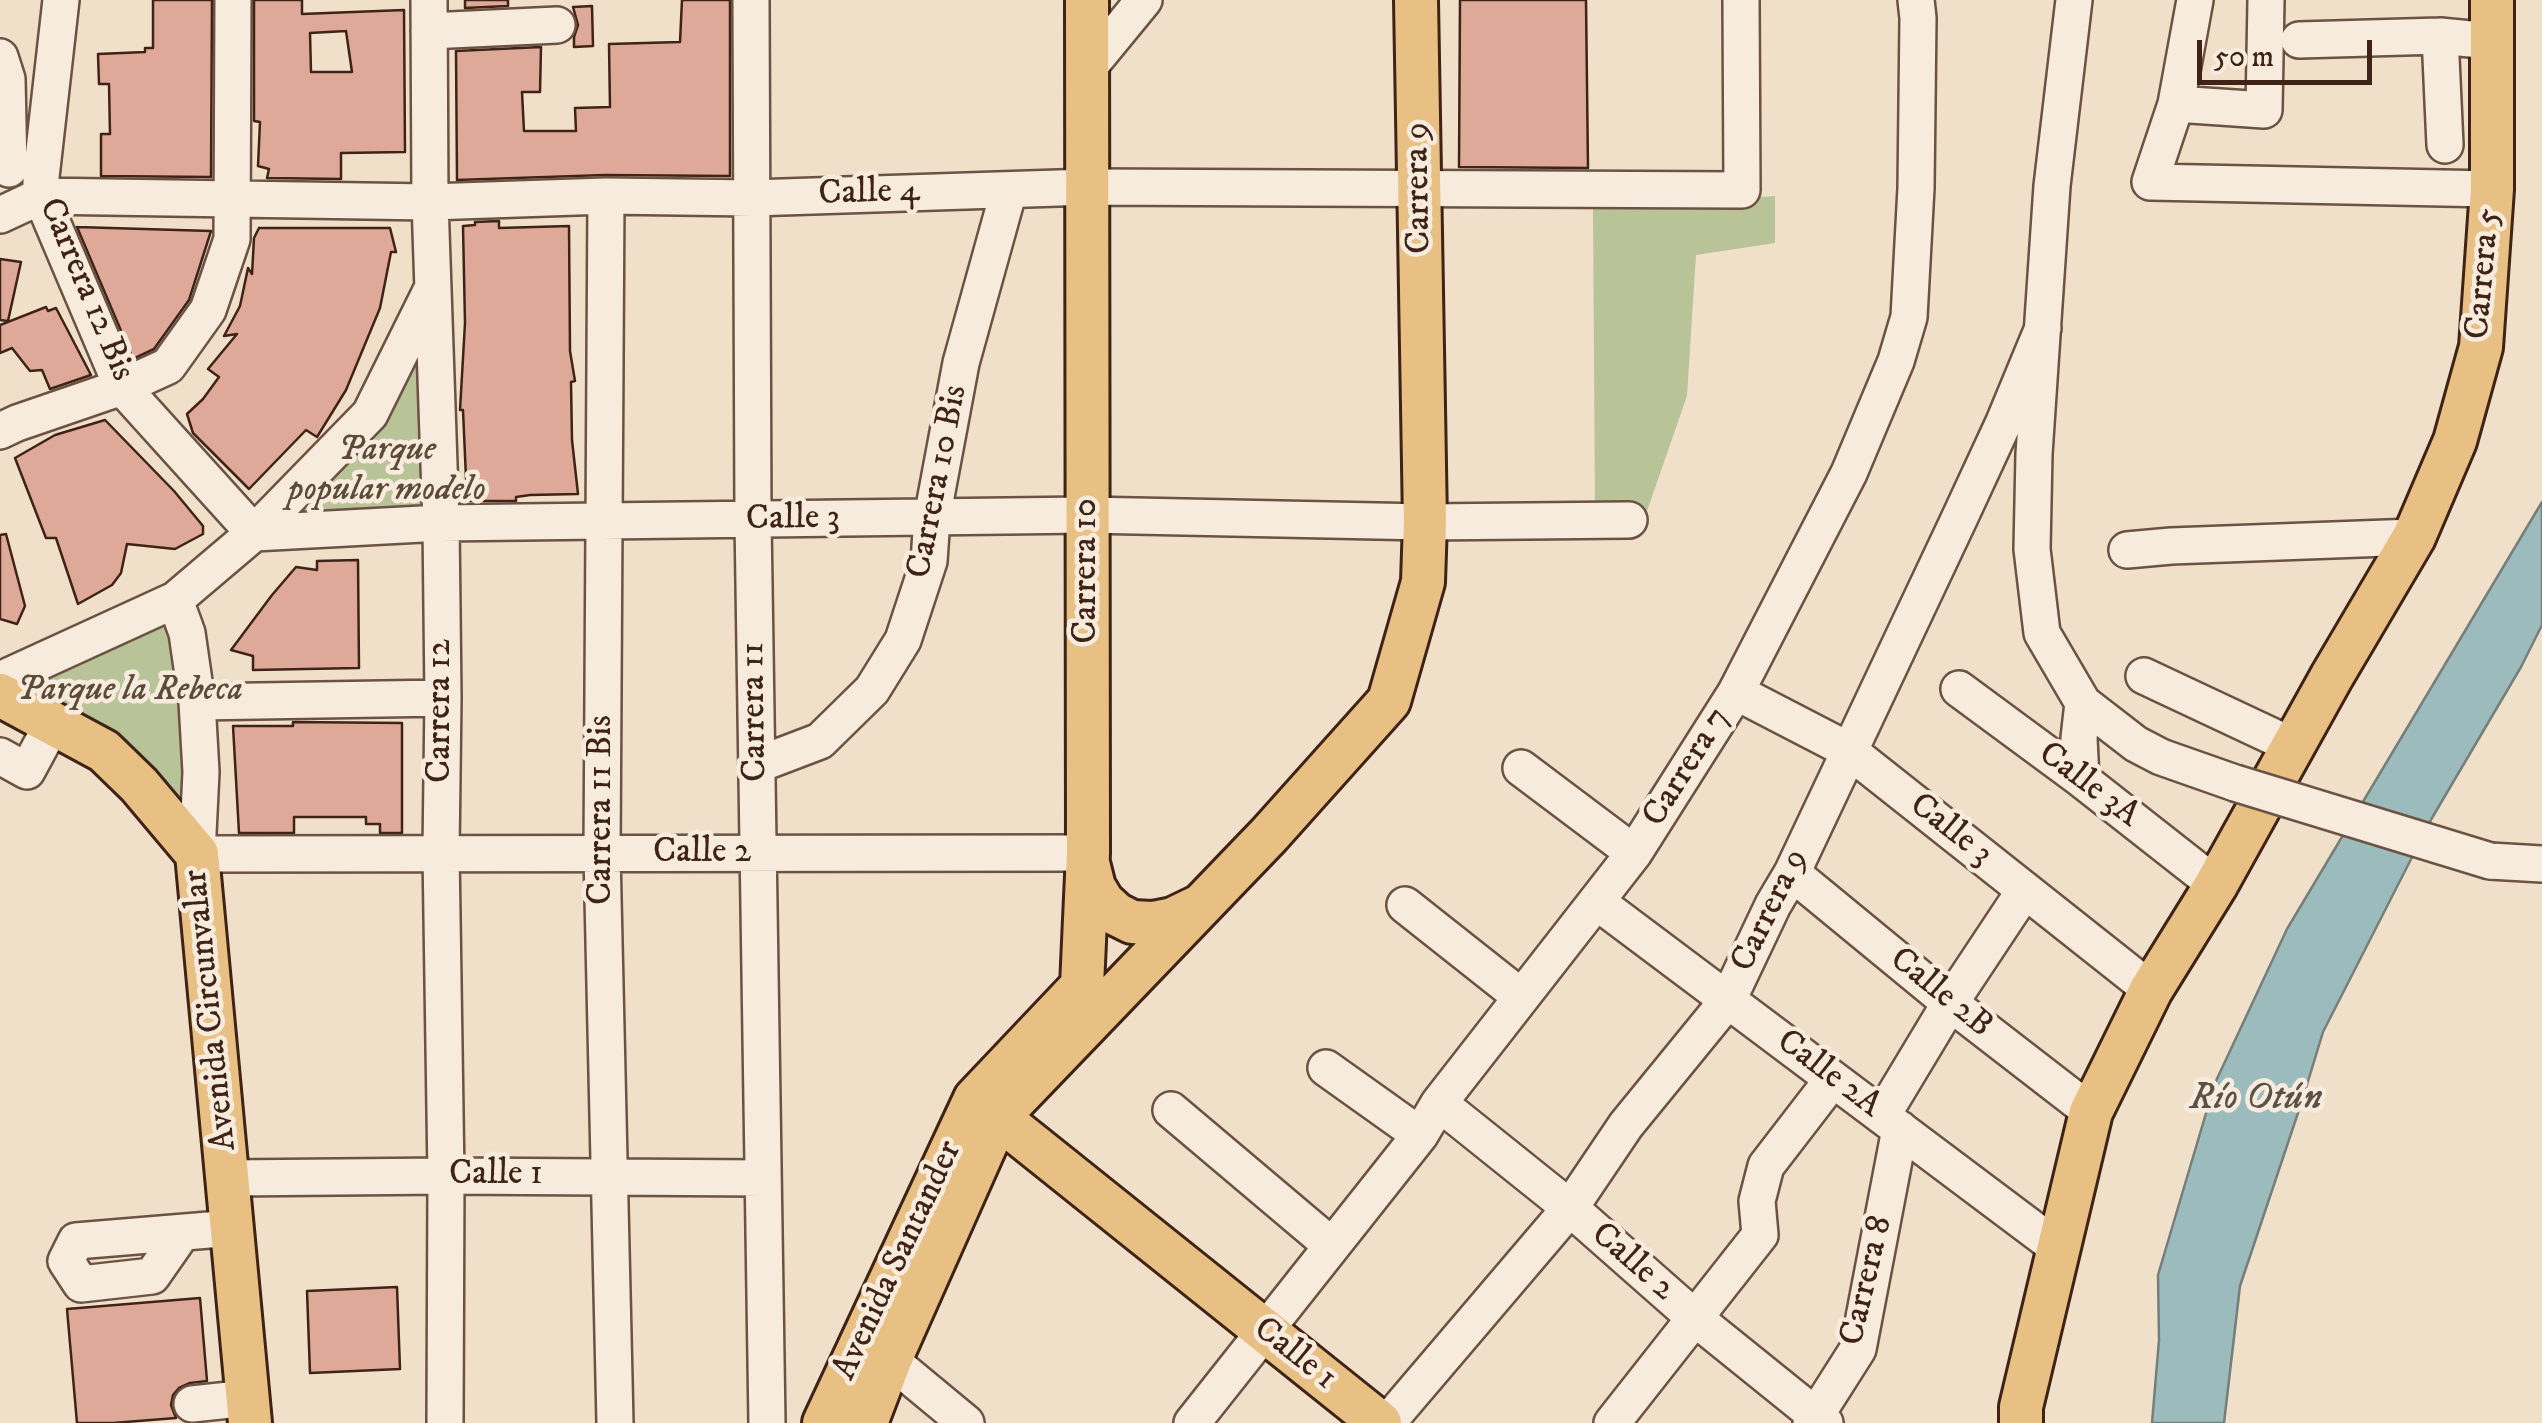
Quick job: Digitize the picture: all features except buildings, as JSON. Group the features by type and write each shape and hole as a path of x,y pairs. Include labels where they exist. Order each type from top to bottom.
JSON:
{"main road":[{"name":"Carrera 10","path":"986,1108 1082,986 1088,853 1087,0"},
{"name":"Carrera 9","path":"986,1108 1208,900 1389,701 1423,582 1416,0"},
{"name":"Carrera 5","path":"2018,1418 2091,1112 2152,990 2414,537 2454,441 2481,347 2492,189 2492,20"},
{"name":"Avenida Circunvalar","path":"0,695 104,751 139,785 194,850 249,1410"},
{"path":"1088,853 1088,870 1103,902 1132,922 1172,919 1208,900"},
{"name":"Calle 1","path":"986,1108 1263,1332 1384,1423"},
{"name":"Avenida Santander","path":"866,1423 986,1108"},
{"name":"Avenida Santander","path":"824,1423 986,1108"}],"street":[{"name":"Carrera 12 Bis","path":"61,0 23,177 122,387 254,533"},
{"path":"6,418 122,387 168,366 208,310 232,239 233,0"},
{"name":"Carrera 11","path":"752,0 754,520 767,1423"},
{"path":"1088,67 1144,0"},
{"name":"Calle 4","path":"0,215 23,177 231,200 430,202 606,196 752,198 1088,187 1742,190 1741,0"},
{"name":"Carrera 7","path":"1192,1423 1420,1135 1520,996 1634,854 1736,692 1849,473 1896,361 1909,316 1916,188 1916,0"},
{"path":"2074,0 2052,186 2034,454 2032,549 2042,633 2083,703 2136,744 2161,757 2490,861 2542,864"},
{"path":"2194,0 2176,104 2150,182 2492,189"},
{"path":"2176,104 2264,110 2266,0"},
{"path":"429,15 557,25"},
{"name":"Carrera 12","path":"429,15 443,698 445,1423"},
{"path":"2299,40 2440,36 2492,20"},
{"path":"2440,36 2446,145"},
{"path":"0,56 23,177"},
{"name":"Carrera 10 Bis","path":"757,766 820,740 872,690 904,640 929,561 932,518 961,363 1009,190"},
{"name":"Carrera 11 Bis","path":"606,196 602,854 615,1423"},
{"path":"0,680 175,600 254,533 370,414 433,286"},
{"name":"Carrera 9","path":"1384,1423 1570,1208 1626,1126 1728,1000 1989,454 2042,328"},
{"name":"Calle 3","path":"254,533 441,523 1088,515 1425,522 1629,520"},
{"path":"2127,550 2414,537"},
{"path":"175,600 188,633 198,702 202,772 194,850"},
{"path":"2144,676 2294,746"},
{"name":"Calle 3A","path":"1959,689 2216,885"},
{"name":"Calle 3","path":"1736,692 1848,750 2152,990"},
{"path":"198,702 443,698"},
{"path":"2081,779 2079,738 2083,703"},
{"path":"0,756 27,771 53,723"},
{"path":"1521,768 1634,854"},
{"name":"Calle 2","path":"194,850 1088,853"},
{"name":"Calle 2B","path":"1792,873 2091,1112"},
{"path":"1891,1122 1950,1003 2025,890"},
{"name":"Calle 2A","path":"1598,902 2058,1248"},
{"path":"1405,905 1520,996"},
{"path":"1326,1068 1420,1135"},
{"path":"1612,1423 1760,1235 1757,1201 1766,1166 1833,1078"},
{"name":"Calle 2","path":"1439,1104 1570,1208 1818,1421"},
{"path":"1171,1110 1332,1246"},
{"name":"Carrera 8","path":"1818,1421 1858,1348 1891,1122"},
{"name":"Calle 1","path":"229,1178 763,1178"},
{"path":"182,1233 233,1228"},
{"path":"890,1360 966,1423"},
{"path":"192,1404 249,1410"}],"green space":[{"path":"1775,196 1775,243 1696,255 1687,396 1640,531 1595,514 1593,208"},
{"name":"Parque popular modelo","path":"433,286 441,523 254,533 370,414"},
{"name":"Parque la Rebeca","path":"175,600 191,846 0,695"}],"water":[{"name":"Río Otún","path":"2542,502 2542,625 2432,818 2323,1032 2240,1286 2224,1423 2152,1423 2159,1340 2158,1275 2215,1083 2287,929"}]}
